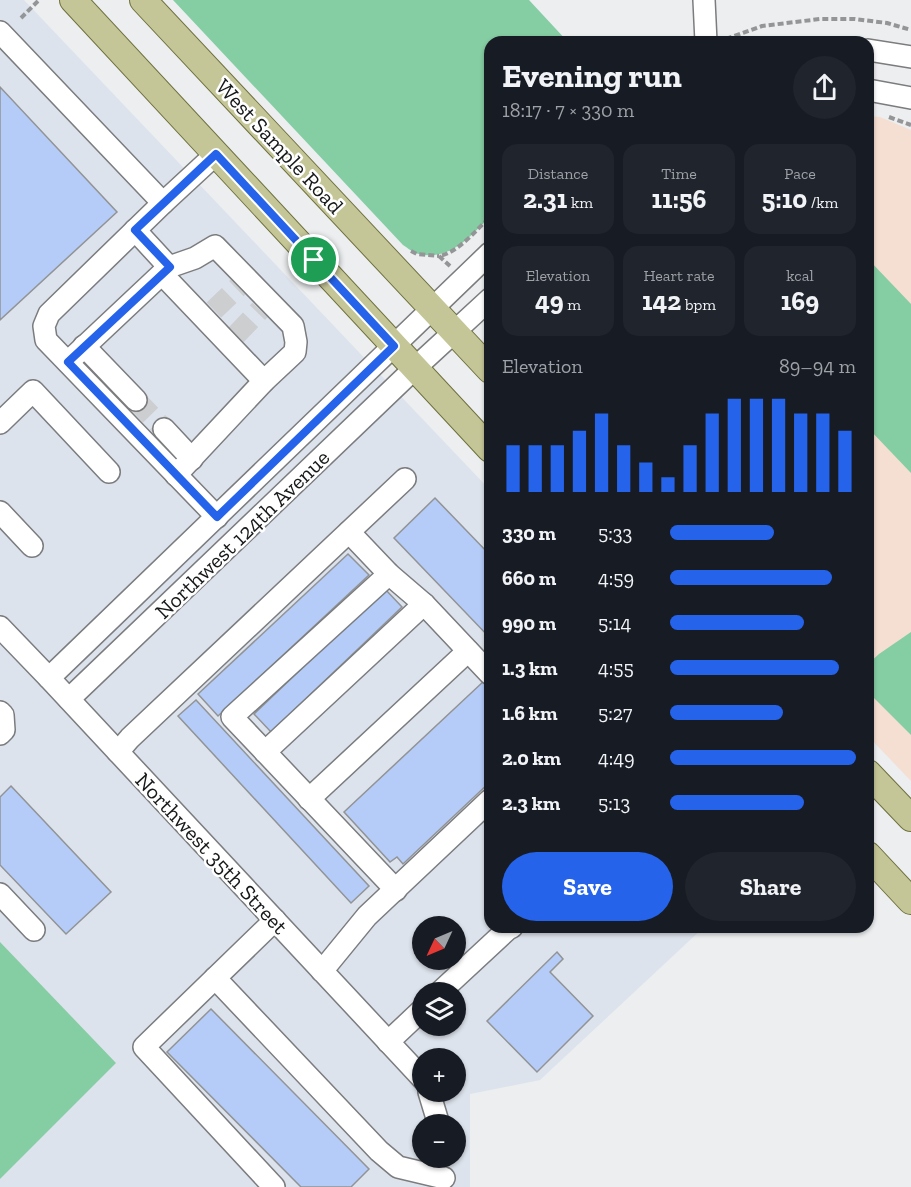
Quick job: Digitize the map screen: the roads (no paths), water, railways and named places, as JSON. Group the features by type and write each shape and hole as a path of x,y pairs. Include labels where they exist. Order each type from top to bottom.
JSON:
{"main road":[{"path":"73,0 484,443"},
{"name":"West Sample Road","path":"143,0 484,363"},
{"path":"874,779 911,818"},
{"path":"874,861 911,901"}],"street":[{"path":"705,0 706,36"},
{"path":"0,32 163,203"},
{"path":"874,51 911,57"},
{"path":"874,91 911,98"},
{"path":"216,154 49,314 44,326 46,340 217,517"},
{"path":"135,230 166,270 232,339 264,381"},
{"path":"68,362 166,270 195,258 215,246 242,282 265,305 293,326 295,352 264,381 176,475"},
{"name":"Northwest 124th Avenue","path":"49,678 484,259"},
{"name":"Northwest 124th Avenue","path":"69,699 484,305"},
{"path":"84,346 136,400"},
{"path":"0,423 33,391 109,472"},
{"path":"164,429 192,459"},
{"path":"118,752 130,738 405,479"},
{"path":"0,512 32,546"},
{"path":"349,532 388,574 424,604 484,668"},
{"path":"388,574 232,717 396,890"},
{"path":"265,752 424,604"},
{"name":"Northwest 35th Street","path":"0,629 69,699 412,1067"},
{"path":"309,799 468,651"},
{"path":"0,712 3,716 4,730 0,734"},
{"path":"322,971 367,916 484,806"},
{"path":"0,894 34,930"},
{"path":"274,1187 144,1047 275,920"},
{"path":"452,982 504,933"},
{"path":"215,978 379,1151 398,1167 444,1174"},
{"path":"388,1042 412,1019"}],"tunnel":[{"path":"214,310 238,287"},
{"path":"236,335 260,310"},
{"path":"136,400 164,429"}]}
